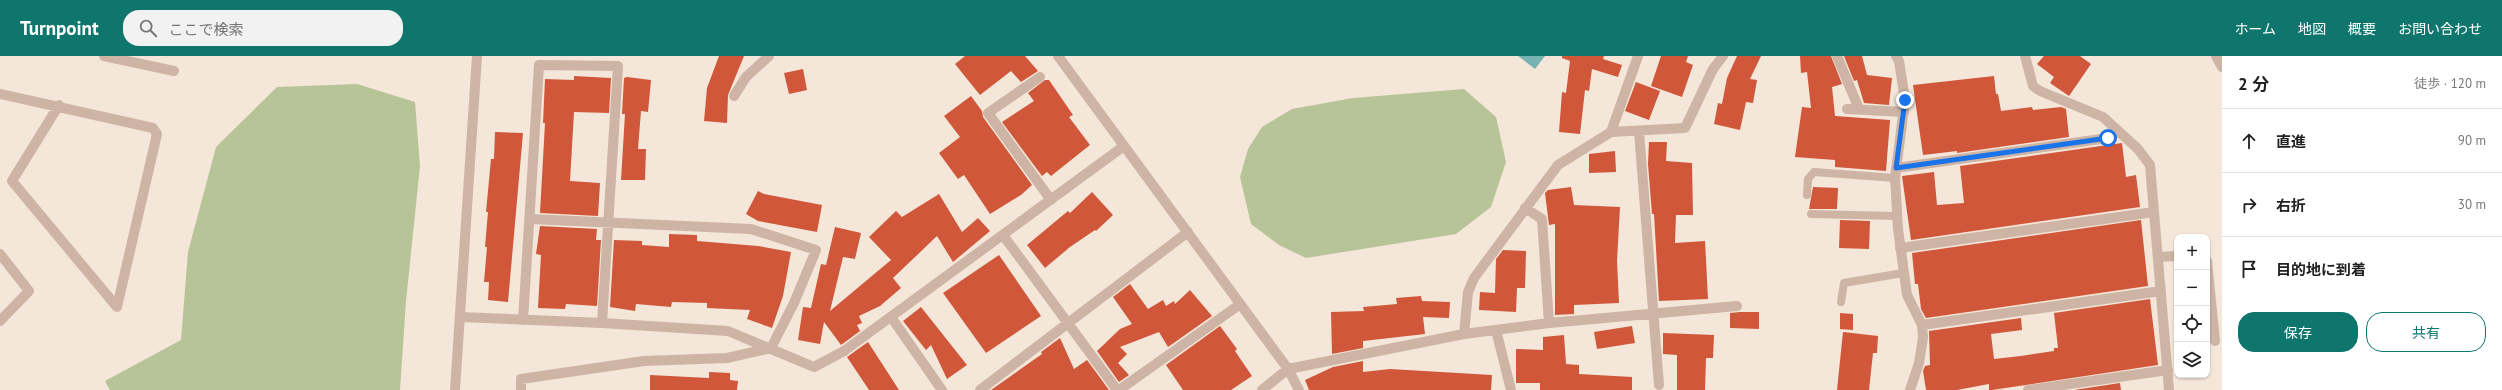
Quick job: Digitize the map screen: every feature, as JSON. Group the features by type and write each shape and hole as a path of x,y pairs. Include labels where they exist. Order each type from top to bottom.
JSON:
{"street":[{"path":"104,56 174,71"},
{"path":"455,390 477,56"},
{"path":"734,96 746,77 769,56"},
{"path":"1058,56 1188,232 1239,305 1288,369 1299,390"},
{"path":"1611,132 1638,56"},
{"path":"1464,334 1468,292 1474,278 1558,165 1611,132 1639,132 1685,128 1713,69 1723,56"},
{"path":"1837,56 1859,109"},
{"path":"1896,56 1904,86 1904,112 1896,173 1897,216 1900,248 1907,295 1922,325 1923,338 1919,363 1910,390"},
{"path":"2025,56 2032,86 2040,91 2103,117 2138,149 2150,165 2169,390"},
{"path":"2216,56 2222,67"},
{"path":"523,320 539,65 618,66 602,323"},
{"path":"1040,77 988,113 1051,200"},
{"path":"0,94 59,105 153,128 157,134 117,307 12,181 59,105"},
{"path":"1847,108 1904,112"},
{"path":"1896,173 2108,138 2118,131"},
{"path":"1639,132 1652,314 1659,385"},
{"path":"460,317 602,323 728,331 814,367 844,351 1124,146"},
{"path":"1525,208 1542,219 1549,323"},
{"path":"1900,248 2154,212"},
{"path":"530,219 751,229 816,250 794,303 771,348"},
{"path":"980,390 1188,232"},
{"path":"1003,235 1118,390 1239,305"},
{"path":"0,254 29,291 0,321"},
{"path":"2158,257 2174,256"},
{"path":"2208,270 2215,341"},
{"path":"1922,325 2161,291"},
{"path":"1262,390 1288,369 1464,334 1549,323 1737,306"},
{"path":"891,317 942,390"},
{"path":"1496,330 1511,390"},
{"path":"521,390 521,379 644,361 727,358 771,348"},
{"path":"2028,390 2168,370"}],"lane":[{"path":"1807,195 1808,179 1814,172 1896,173"},
{"path":"1811,214 1897,216"},
{"path":"1841,302 1844,283 1903,273"}],"green space":[{"path":"357,84 415,102 420,166 406,301 400,390 110,390 105,381 181,340 188,252 216,147 277,87"},
{"path":"1464,89 1496,117 1506,162 1491,207 1456,234 1306,258 1279,245 1251,224 1240,177 1248,149 1262,127 1292,109 1353,98"}],"water":[{"path":"1518,56 1545,56 1535,69"}],"building":[{"path":"719,56 744,56 728,95 727,123 704,121 707,88"},
{"path":"965,56 1025,56 1038,71 1021,82 1011,71 980,95 955,64"},
{"path":"1562,56 1604,56 1603,59 1622,65 1618,77 1592,69 1589,91 1585,90 1580,134 1559,132 1562,92 1566,93 1570,61 1562,58"},
{"path":"1661,56 1688,56 1686,62 1693,65 1682,97 1651,86"},
{"path":"1737,56 1761,56 1750,79 1757,80 1753,103 1746,102 1740,130 1714,124 1718,103 1722,104 1727,78"},
{"path":"1800,56 1831,56 1842,84 1832,87 1835,116 1890,120 1886,171 1835,167 1835,160 1795,157 1802,107 1811,108 1807,72 1801,73"},
{"path":"1844,56 1862,56 1867,75 1892,78 1889,105 1864,103 1857,80 1854,81"},
{"path":"2044,56 2080,56 2091,64 2069,96 2050,83 2054,77 2037,64"},
{"path":"803,69 807,90 789,94 784,73"},
{"path":"574,76 611,78 609,113 574,112 570,181 600,183 598,216 540,213 545,123 543,123 545,79 574,80"},
{"path":"1994,76 1996,94 1998,94 2001,111 2032,107 2033,110 2061,107 2066,109 2069,137 1957,153 1957,151 1923,155 1913,85"},
{"path":"627,77 651,80 648,112 641,111 638,149 646,149 645,180 621,180 625,114 622,114 624,78"},
{"path":"1045,80 1049,80 1073,115 1069,117 1090,145 1051,176 1047,172 1042,176 1002,122 1034,101 1028,93"},
{"path":"1636,82 1660,91 1649,120 1625,111"},
{"path":"971,96 982,111 983,117 1032,185 1021,195 990,214 964,175 958,179 939,153 960,137 944,116"},
{"path":"495,132 523,133 508,302 488,300 489,282 484,282 488,212 486,212 491,159 494,159"},
{"path":"1649,142 1667,142 1666,161 1692,163 1693,215 1676,215 1675,243 1705,241 1708,299 1659,301 1654,214 1652,214 1648,164"},
{"path":"2122,143 2126,177 2136,175 2140,207 1911,240 1902,176 1934,172 1937,205 1964,203 1960,166"},
{"path":"1615,151 1616,172 1589,173 1589,154"},
{"path":"1571,187 1574,205 1620,207 1617,261 1619,303 1574,305 1574,314 1555,315 1555,224 1549,225 1545,193 1548,190"},
{"path":"1813,187 1838,188 1837,209 1809,209"},
{"path":"758,191 764,194 822,205 817,232 758,221 746,214"},
{"path":"1092,192 1113,215 1096,231 1095,230 1070,247 1045,268 1027,245 1068,211 1070,213"},
{"path":"939,194 962,232 978,218 990,231 953,262 937,236 893,278 901,288 880,306 859,316 862,323 857,325 860,331 841,345 824,322 820,344 798,340 803,307 811,308 821,264 826,265 835,227 861,233 855,259 843,257 830,311 891,260 869,237 896,211 902,217"},
{"path":"1840,220 1870,221 1869,249 1839,248"},
{"path":"2141,220 2148,286 1926,318 1921,309 1918,284 1915,284 1912,253"},
{"path":"540,226 597,229 596,240 601,240 597,306 566,304 565,309 538,308 541,255 536,254"},
{"path":"669,234 697,235 697,241 758,246 791,252 783,296 772,328 747,319 750,310 707,308 707,303 672,302 671,307 636,304 635,311 610,307 614,240 642,241 642,245 669,247"},
{"path":"1503,250 1526,251 1525,288 1517,288 1516,312 1479,310 1480,292 1495,293 1496,259"},
{"path":"999,255 1041,316 986,353 943,293"},
{"path":"1130,284 1148,309 1163,300 1166,306 1174,301 1175,304 1190,290 1212,316 1168,347 1159,332 1120,347 1127,354 1118,363 1129,375 1119,382 1097,351 1120,329 1132,324 1113,297"},
{"path":"1421,296 1422,301 1450,302 1449,318 1423,317 1425,334 1363,341 1363,348 1332,354 1331,312 1364,311 1363,307 1397,304 1396,298"},
{"path":"2150,299 2158,365 1992,390 1989,390 1989,384 1957,390 1926,390 1923,371 1925,366 1930,365 1929,331 2021,318 2022,330 1991,334 1994,359 2021,356 2054,351 2054,348 2058,348 2054,313"},
{"path":"921,307 967,365 947,379 931,345 926,350 903,321"},
{"path":"1759,312 1759,329 1730,328 1730,313"},
{"path":"1840,313 1853,314 1853,330 1840,329"},
{"path":"1220,326 1237,349 1235,351 1252,376 1231,390 1183,390 1166,365"},
{"path":"1632,326 1635,343 1597,349 1594,332"},
{"path":"1843,332 1878,336 1877,353 1873,353 1869,390 1837,390"},
{"path":"1663,333 1714,335 1713,358 1706,358 1705,390 1677,390 1677,355 1663,354"},
{"path":"1564,335 1566,364 1579,365 1579,374 1632,377 1632,390 1540,390 1540,383 1516,383 1516,349 1543,350 1543,337"},
{"path":"1060,338 1074,369 1087,360 1109,390 991,390 1042,354 1041,352"},
{"path":"868,342 899,390 869,390 847,357"},
{"path":"1363,361 1363,372 1390,369 1492,375 1491,390 1309,390 1305,380 1333,367"},
{"path":"709,372 730,373 730,380 738,381 737,390 650,390 650,375 709,378"},
{"path":"2120,383 2121,390 2074,390"}],"route":[{"path":"1905,100 1896,168 2108,138"}]}
